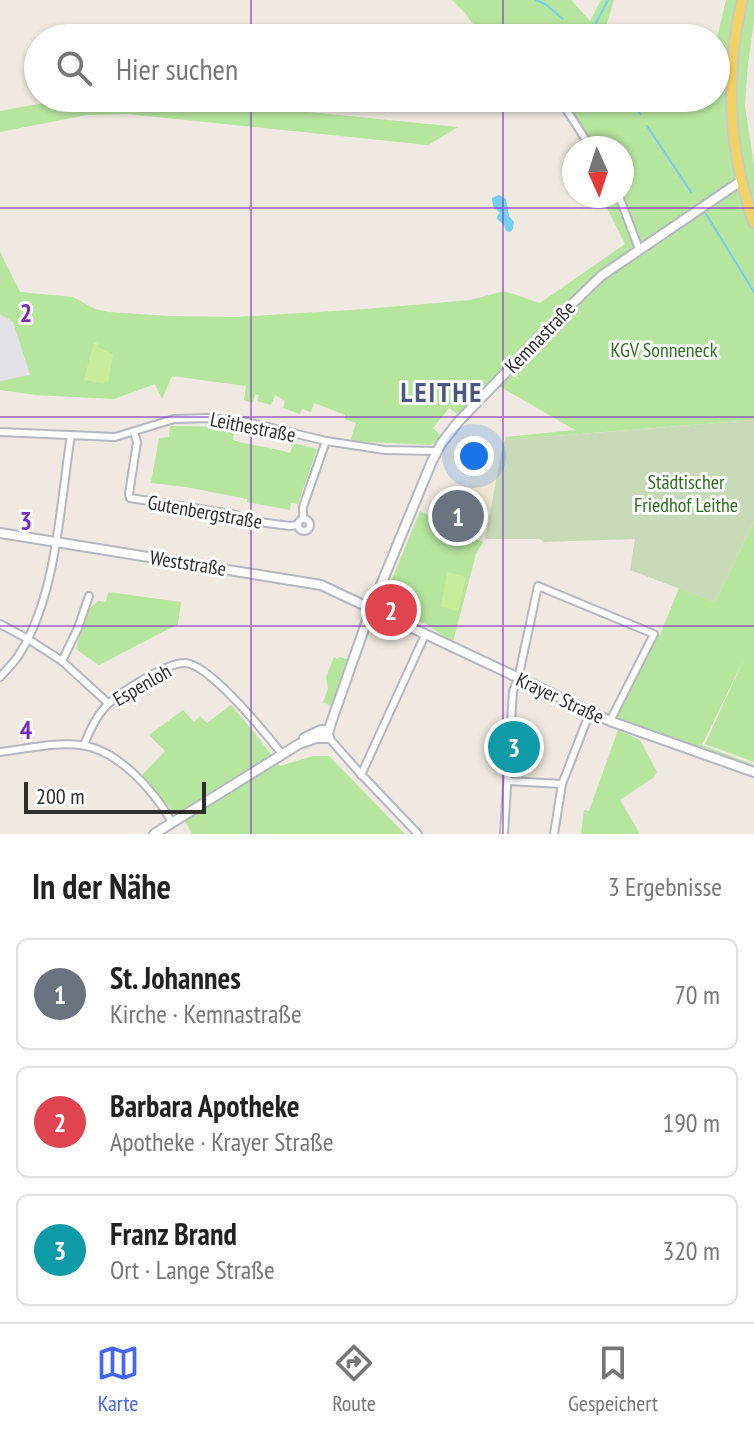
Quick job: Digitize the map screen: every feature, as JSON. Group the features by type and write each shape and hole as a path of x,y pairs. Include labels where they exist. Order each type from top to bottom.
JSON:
{"main road":[{"path":"742,0 733,46 733,133 741,181 754,223"}],"street":[{"path":"568,112 583,136"},
{"name":"Kemnastraße","path":"329,734 371,609 437,451 458,422 601,276 741,181"},
{"path":"624,208 639,249"},
{"name":"Leithestraße","path":"0,432 115,437 178,418 209,418 247,422 326,441 385,450 437,451"},
{"name":"Gutenbergstraße","path":"134,432 137,442 130,498 290,526 300,522 326,441"},
{"path":"0,677 17,658 28,639 45,598 71,435"},
{"name":"Weststraße","path":"0,533 321,585 371,609"},
{"path":"504,834 513,691 538,586 654,634 610,721"},
{"path":"62,661 75,637 89,596"},
{"name":"Krayer Straße","path":"371,609 610,721 754,772"},
{"path":"0,624 62,661 108,703"},
{"path":"361,775 425,635"},
{"name":"Espenloh","path":"84,745 92,724 108,703 147,677 188,663 197,666 221,686 282,754"},
{"path":"554,834 562,784 590,712"},
{"path":"154,834 299,744 329,734 361,775 418,834"},
{"path":"0,752 84,745 106,754 140,779 172,822"},
{"path":"508,781 562,784"}],"shaded area":[{"path":"0,314 13,322 30,376 0,381"},
{"path":"464,433 501,452 490,510 465,499 471,473 458,470 459,464 442,460"}],"green space":[{"path":"452,0 571,0 590,21 601,0 614,0 607,24 473,24"},
{"name":"KGV Sonneneck","path":"726,0 754,0 745,106 754,165 754,420 506,440 505,437 575,430 492,382 460,416 449,408 433,428 441,436 431,445 350,441 356,423 345,419 345,415 314,403 311,412 302,409 300,414 283,408 285,401 275,395 271,405 257,401 259,395 256,394 252,403 244,400 246,386 172,376 162,399 155,384 114,399 0,390 0,381 30,375 13,322 0,314 0,252 20,292 73,297 95,309 109,312 237,317 470,300 504,291 540,303 625,244 607,208 634,208 634,136 586,136 570,112 730,112 730,24 720,24"},
{"path":"24,107 24,112 308,112 458,127 428,145 127,114 87,115 0,132 0,111"},
{"path":"94,342 113,354 108,382 104,384 84,380"},
{"name":"Städtischer Friedhof Leithe","path":"754,420 754,521 715,602 630,570 635,539 544,542 540,539 485,539 505,440"},
{"path":"170,426 231,427 233,440 240,442 290,453 294,443 317,449 298,504 291,503 290,510 186,487 151,483 159,438 169,437"},
{"path":"420,511 432,517 431,525 483,542 476,554 453,642 426,624 402,616 414,594 390,584"},
{"path":"754,521 754,762 705,744 745,657 702,745 754,767 616,717 657,635 660,635 679,588 715,602"},
{"path":"447,572 466,577 458,611 441,607"},
{"path":"108,592 181,602 178,624 99,665 76,649 88,610 98,601 106,602"},
{"path":"334,657 347,659 331,706 323,702 328,689 326,677"},
{"path":"231,705 280,766 313,756 329,756 405,834 192,834 187,824 141,776 165,751 149,735 183,710 194,722 200,716 207,723"},
{"path":"618,730 640,740 657,772 620,800 640,834 581,834 584,810 589,811"}],"water":[{"path":"499,195 506,199 509,216 514,222 510,232 497,219 500,213 493,206 492,198"}],"waterway":[{"path":"536,0 563,19"},
{"path":"595,24 608,0"},
{"path":"647,126 691,192"},
{"path":"706,214 754,292"}],"place":[{"name":"St. Johannes","path":"458,516"},
{"name":"Barbara Apotheke","path":"391,610"},
{"name":"Franz Brand","path":"514,747"}],"district":[{"name":"LEITHE","path":"442,392"}]}
